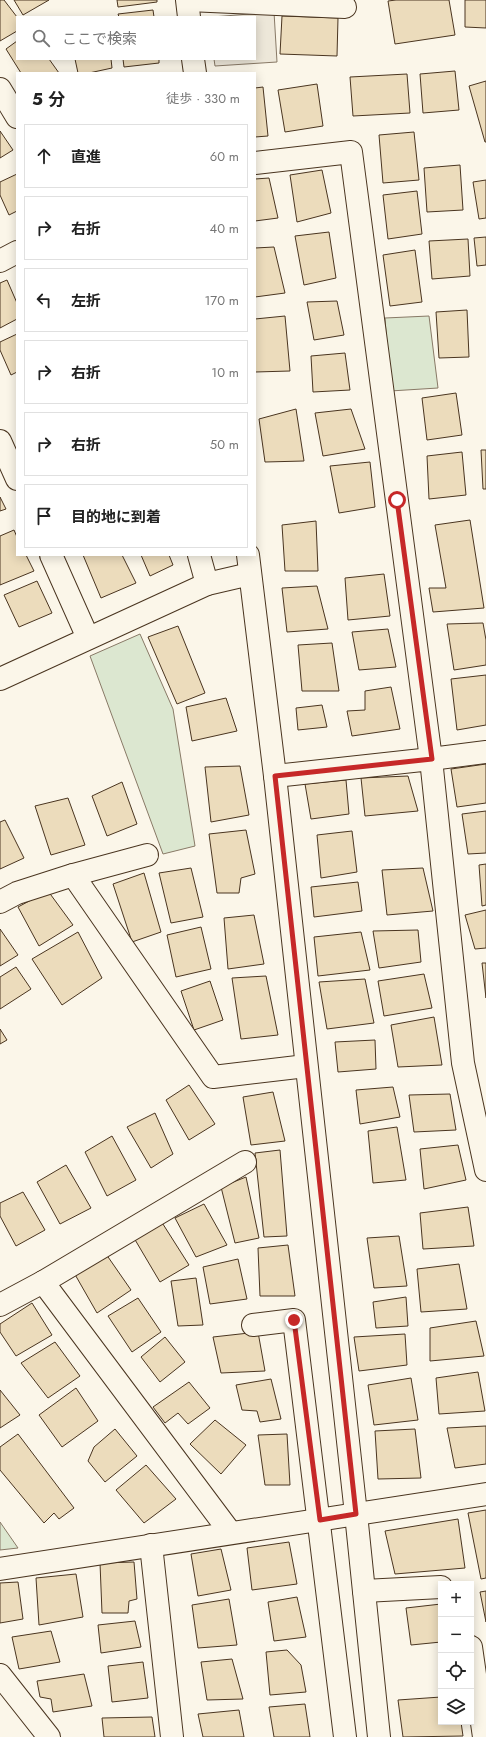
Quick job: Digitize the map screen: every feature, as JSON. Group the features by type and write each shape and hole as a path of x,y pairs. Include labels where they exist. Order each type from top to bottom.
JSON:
{"street":[{"path":"189,16 187,0 345,7"},
{"path":"193,60 195,72"},
{"path":"256,163 352,152 432,759 463,1063 486,1170"},
{"path":"0,261 16,253"},
{"path":"2,450 16,477"},
{"path":"51,556 88,638"},
{"path":"199,556 207,584"},
{"path":"0,679 249,565 275,776 379,1737"},
{"path":"275,776 486,752"},
{"path":"0,902 17,893 73,875 146,855"},
{"path":"73,875 213,1077 306,1066"},
{"path":"0,1305 42,1282 245,1162"},
{"path":"42,1282 230,1532"},
{"path":"253,1325 294,1320 320,1520 345,1737"},
{"path":"0,1569 230,1532 320,1520 486,1494"},
{"path":"151,1545 172,1737"},
{"path":"364,1591 438,1587"},
{"path":"472,1653 484,1737"},
{"path":"0,1675 49,1737"}],"green space":[{"path":"429,316 438,388 390,391 385,318"},
{"path":"140,634 173,709 195,846 163,854 90,656"},
{"path":"0,1522 18,1548 0,1550"}],"shaded area":[{"path":"274,12 277,62 215,66 214,60 256,60 256,16 224,16"}],"building":[{"path":"0,0 4,0 16,16 16,32 0,41"},
{"path":"14,0 49,0 23,15"},
{"path":"117,0 157,0 157,2 118,7"},
{"path":"449,0 455,35 395,44 388,1"},
{"path":"465,0 486,0 486,28 465,27"},
{"path":"153,10 154,16 119,16 118,14"},
{"path":"282,16 338,18 337,56 280,54"},
{"path":"16,42 16,60 50,60 58,72 20,72 6,49"},
{"path":"75,60 111,60 112,68 94,72 78,72"},
{"path":"123,60 159,60 159,63 124,67"},
{"path":"455,71 459,110 423,113 420,74"},
{"path":"407,74 410,113 353,116 350,77"},
{"path":"486,81 486,142 485,142 469,86"},
{"path":"317,84 323,126 285,132 278,90"},
{"path":"263,87 268,136 256,137 256,88"},
{"path":"0,131 13,150 0,158"},
{"path":"414,132 419,180 383,183 379,135"},
{"path":"460,165 463,210 427,212 424,168"},
{"path":"322,170 331,213 297,222 290,175"},
{"path":"16,174 16,212 9,215 0,195 0,182"},
{"path":"269,178 278,218 256,221 256,179"},
{"path":"486,180 486,218 479,219 473,182"},
{"path":"417,191 422,234 388,239 383,195"},
{"path":"329,232 336,278 304,285 295,236"},
{"path":"486,237 486,265 477,266 474,238"},
{"path":"468,239 470,276 432,279 429,241"},
{"path":"274,247 285,293 256,297 256,248"},
{"path":"415,250 422,302 390,306 383,255"},
{"path":"7,280 16,301 16,320 0,328 0,283"},
{"path":"337,301 344,335 314,340 307,302"},
{"path":"467,310 469,357 439,358 436,312"},
{"path":"285,316 290,371 256,372 256,319"},
{"path":"16,334 16,372 11,375 0,350 0,342"},
{"path":"345,353 350,390 313,392 311,356"},
{"path":"456,393 462,435 427,440 422,398"},
{"path":"296,409 304,461 265,462 259,419"},
{"path":"351,409 365,449 323,456 315,413"},
{"path":"481,450 486,450 486,489 483,489"},
{"path":"462,452 466,495 429,499 427,456"},
{"path":"370,462 375,507 339,513 330,466"},
{"path":"0,497 6,509 0,511"},
{"path":"470,520 484,608 433,612 429,588 446,588 435,525"},
{"path":"316,521 318,571 285,571 282,525"},
{"path":"14,530 16,535 16,556 26,556 34,571 0,585 0,536"},
{"path":"83,556 122,556 136,583 101,598"},
{"path":"141,556 169,556 173,565 150,576"},
{"path":"384,574 390,616 348,620 345,578"},
{"path":"37,581 52,613 19,627 4,595"},
{"path":"317,586 328,629 287,632 282,588"},
{"path":"483,623 486,640 486,665 454,670 447,624"},
{"path":"178,626 205,693 177,704 148,637"},
{"path":"388,629 396,667 359,670 352,632"},
{"path":"332,643 339,691 302,691 298,645"},
{"path":"486,675 486,725 457,730 451,679"},
{"path":"391,687 400,729 352,736 347,711 365,710 365,691"},
{"path":"226,698 237,731 192,741 186,707"},
{"path":"322,705 327,727 298,730 296,708"},
{"path":"486,764 486,803 457,807 451,769"},
{"path":"240,766 249,815 211,822 205,767"},
{"path":"408,776 418,811 365,816 361,778"},
{"path":"346,780 349,814 311,819 305,784"},
{"path":"122,782 137,824 107,836 92,796"},
{"path":"68,798 85,845 51,855 35,806"},
{"path":"486,811 486,853 468,854 462,814"},
{"path":"5,820 24,858 0,869 0,822"},
{"path":"246,830 255,874 241,878 239,893 217,893 209,834"},
{"path":"352,831 357,872 321,878 317,835"},
{"path":"486,864 486,905 482,906 479,865"},
{"path":"191,868 203,917 171,923 159,873"},
{"path":"423,868 433,911 387,915 382,870"},
{"path":"144,873 161,932 132,942 113,884"},
{"path":"358,882 362,911 314,917 311,887"},
{"path":"48,891 73,925 39,946 18,907"},
{"path":"486,910 486,948 475,949 465,915"},
{"path":"254,915 264,964 228,969 224,918"},
{"path":"201,927 211,969 176,977 167,935"},
{"path":"0,929 18,955 0,966"},
{"path":"418,930 421,962 379,968 373,931"},
{"path":"78,932 102,978 62,1005 32,959"},
{"path":"361,932 370,970 318,976 314,937"},
{"path":"482,963 486,963 486,998"},
{"path":"16,967 31,989 0,1009 0,977"},
{"path":"424,974 432,1008 384,1016 378,981"},
{"path":"266,976 278,1035 241,1039 232,978"},
{"path":"365,979 374,1023 327,1029 319,982"},
{"path":"210,981 223,1020 194,1030 181,991"},
{"path":"434,1017 442,1065 398,1067 391,1025"},
{"path":"0,1029 7,1040 0,1044"},
{"path":"375,1040 376,1069 338,1072 335,1042"},
{"path":"189,1085 215,1124 189,1140 166,1100"},
{"path":"393,1087 400,1117 360,1124 356,1090"},
{"path":"273,1092 285,1141 251,1145 243,1097"},
{"path":"450,1094 456,1130 414,1132 409,1095"},
{"path":"155,1113 173,1154 151,1168 127,1127"},
{"path":"397,1127 406,1180 373,1183 368,1131"},
{"path":"112,1136 136,1180 107,1196 85,1152"},
{"path":"458,1145 466,1180 424,1189 420,1149"},
{"path":"280,1150 287,1236 264,1237 255,1153"},
{"path":"66,1165 91,1208 60,1224 37,1182"},
{"path":"246,1177 259,1238 235,1243 221,1187"},
{"path":"23,1192 45,1230 16,1246 0,1216 0,1203"},
{"path":"204,1204 227,1245 196,1257 175,1218"},
{"path":"468,1207 474,1246 423,1249 420,1213"},
{"path":"161,1221 189,1265 160,1282 134,1238"},
{"path":"399,1236 407,1286 374,1288 367,1238"},
{"path":"288,1245 295,1296 260,1296 258,1248"},
{"path":"106,1254 131,1290 97,1313 73,1271"},
{"path":"238,1259 247,1299 210,1304 203,1267"},
{"path":"459,1264 467,1309 421,1312 417,1269"},
{"path":"196,1278 203,1325 178,1326 171,1281"},
{"path":"406,1297 408,1326 376,1328 373,1302"},
{"path":"138,1298 161,1332 132,1352 108,1316"},
{"path":"32,1303 52,1335 16,1356 0,1332 0,1324"},
{"path":"476,1321 484,1356 430,1361 430,1328"},
{"path":"258,1332 265,1371 221,1373 213,1337"},
{"path":"405,1334 407,1365 359,1371 354,1337"},
{"path":"165,1337 185,1362 160,1382 141,1357"},
{"path":"55,1342 80,1376 48,1398 21,1363"},
{"path":"478,1372 485,1411 439,1414 436,1378"},
{"path":"411,1378 418,1420 374,1425 368,1385"},
{"path":"271,1379 281,1419 260,1422 257,1411 242,1410 236,1385"},
{"path":"189,1382 210,1408 188,1424 178,1413 165,1423 153,1407"},
{"path":"76,1388 98,1421 62,1447 39,1415"},
{"path":"0,1390 20,1415 0,1428"},
{"path":"215,1420 246,1445 221,1474 190,1444"},
{"path":"486,1426 486,1464 455,1468 447,1428"},
{"path":"115,1429 137,1456 105,1482 88,1461 94,1447"},
{"path":"415,1429 421,1478 378,1479 375,1431"},
{"path":"18,1434 74,1508 59,1519 54,1513 44,1523 0,1470 0,1447"},
{"path":"287,1434 290,1485 265,1485 258,1435"},
{"path":"146,1465 176,1499 144,1523 116,1490"},
{"path":"486,1510 486,1578 481,1579 468,1513"},
{"path":"458,1519 465,1568 395,1574 385,1531"},
{"path":"289,1542 297,1584 252,1590 247,1548"},
{"path":"221,1549 231,1590 198,1596 191,1554"},
{"path":"134,1562 137,1599 129,1601 128,1613 102,1613 100,1563"},
{"path":"76,1574 83,1617 39,1625 36,1578"},
{"path":"18,1582 23,1619 0,1623 0,1583"},
{"path":"486,1591 486,1622 480,1592"},
{"path":"297,1597 306,1637 274,1641 268,1602"},
{"path":"229,1599 237,1645 198,1648 192,1605"},
{"path":"438,1604 438,1642 411,1645 406,1608"},
{"path":"135,1621 141,1647 101,1653 98,1625"},
{"path":"51,1631 60,1662 19,1669 12,1637"},
{"path":"287,1650 301,1665 306,1692 270,1695 266,1652"},
{"path":"232,1659 243,1699 207,1700 201,1662"},
{"path":"143,1662 148,1698 112,1702 108,1666"},
{"path":"84,1674 92,1706 53,1712 51,1699 40,1697 37,1681"},
{"path":"438,1697 438,1725 461,1725 463,1736 403,1737 398,1700"},
{"path":"305,1704 310,1737 274,1737 269,1707"},
{"path":"239,1710 244,1737 203,1737 198,1714"},
{"path":"152,1717 155,1737 104,1737 102,1718"}],"route":[{"path":"294,1320 320,1520 356,1514 275,776 432,759 397,500"}]}
